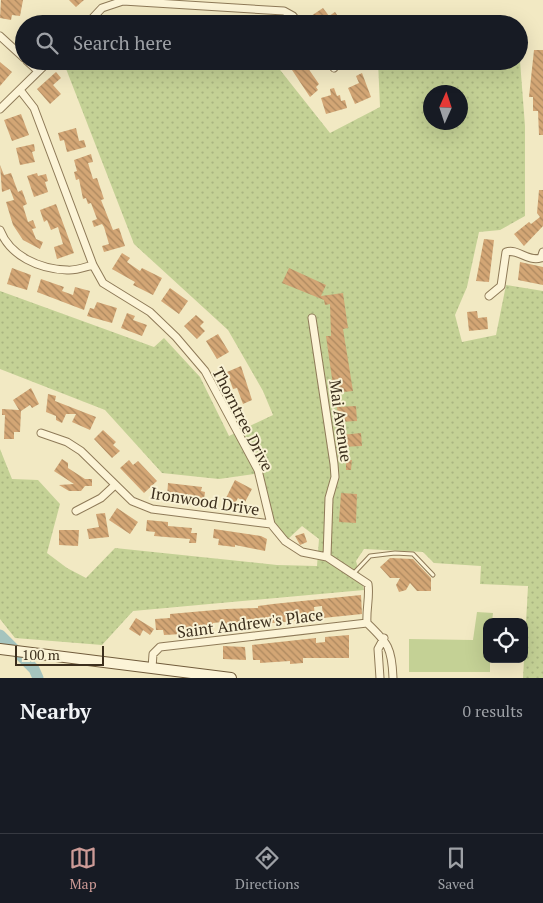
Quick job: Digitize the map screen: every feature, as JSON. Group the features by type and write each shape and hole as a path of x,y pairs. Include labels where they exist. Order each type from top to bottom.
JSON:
{"main road":[{"path":"0,649 231,678"}],"street":[{"path":"95,15 102,8 123,1 284,11 291,15"},
{"path":"0,36 15,50"},
{"path":"0,109 38,72"},
{"name":"Thorntree Drive","path":"20,90 34,108 94,265 103,283 150,312 176,337 205,371 258,470 271,524 292,547 302,552 327,557 368,584 370,596 366,610 367,623"},
{"path":"0,230 12,251 44,266 68,271 94,265"},
{"path":"489,296 501,286 506,252 514,251 534,260 541,258 543,244"},
{"name":"Mai Avenue","path":"312,318 335,477 329,498 327,557"},
{"name":"Ironwood Drive","path":"41,433 67,442 81,451 132,501 152,510 271,524"},
{"path":"76,511 100,498 115,485"},
{"path":"367,623 384,638 390,647 392,678"},
{"name":"Saint Andrew's Place","path":"152,668 153,654 160,647 367,623"},
{"path":"380,678 378,649 384,638"}],"lane":[{"path":"353,574 370,556 395,553 413,554 432,575"}],"green space":[{"path":"66,70 280,70 330,133 380,107 378,70 521,70 525,126 525,216 500,230 479,232 467,287 455,315 462,342 496,335 506,285 543,291 543,678 523,678 524,663 528,663 528,618 526,618 528,586 480,584 481,566 434,563 423,552 364,549 356,561 364,590 133,611 102,645 15,638 0,619 0,449 12,479 38,480 60,504 47,553 67,568 86,578 115,548 277,565 317,566 319,539 302,526 288,539 272,520 261,473 219,479 162,473 105,410 0,369 0,291 154,347 164,338 200,377 229,436 273,415 263,391 228,330 134,244"},
{"path":"477,612 493,613 492,618 483,618 483,663 490,663 490,672 409,672 409,639 473,640"}],"building":[{"path":"1,0 23,0 20,15 12,15 11,20 0,18"},
{"path":"69,0 84,0 76,7"},
{"path":"323,8 328,15 312,15"},
{"path":"534,50 543,50 543,135 539,135 538,111 533,111 533,97 529,97"},
{"path":"0,62 12,72 0,86"},
{"path":"292,70 309,70 319,84 316,87 318,90 310,97"},
{"path":"56,72 61,78 53,85 61,94 50,104 37,89"},
{"path":"362,73 371,97 355,104 348,88 359,83 356,76"},
{"path":"334,88 337,96 340,95 341,101 345,100 347,108 326,114 321,98 331,95 330,89"},
{"path":"21,114 29,135 12,141 4,120"},
{"path":"76,128 79,141 84,140 86,147 67,152 64,140 60,141 58,133"},
{"path":"34,144 35,151 32,152 35,162 20,165 16,148"},
{"path":"91,154 93,162 88,163 93,179 97,178 104,199 101,200 113,230 119,228 125,246 104,252 102,246 109,244 104,227 102,224 94,227 92,221 97,219 91,203 88,204 86,198 83,199 79,179 76,180 74,172 77,171 74,160"},
{"path":"0,165 4,175 11,173 18,192 22,190 27,204 23,206 28,222 33,220 36,228 32,229 36,239 43,242 40,249 23,240 13,225 6,202 14,200 10,189 2,192"},
{"path":"37,173 38,176 46,174 48,181 45,182 48,192 34,197 27,176"},
{"path":"539,190 543,190 543,226 524,246 514,234 529,222 531,224 540,217 537,213"},
{"path":"56,204 74,253 57,259 54,247 63,244 58,227 51,230 47,220 44,222 40,210"},
{"path":"484,239 494,240 489,282 476,281"},
{"path":"122,253 130,258 127,262 140,271 142,268 162,278 153,295 133,285 135,282 112,269"},
{"path":"520,262 543,267 543,285 518,280"},
{"path":"12,268 31,275 27,290 7,284"},
{"path":"289,268 326,285 321,296 343,293 348,328 343,329 353,391 334,393 326,336 331,336 330,304 325,305 324,300 282,283"},
{"path":"41,279 64,287 62,291 73,295 75,287 90,291 84,310 37,292"},
{"path":"170,288 188,301 179,314 161,301"},
{"path":"97,302 117,308 112,323 87,316 90,308 94,309"},
{"path":"477,311 478,318 487,317 488,329 469,331 467,312"},
{"path":"127,313 135,316 133,320 147,325 142,336 121,328"},
{"path":"196,315 204,322 200,326 205,331 197,339 184,326"},
{"path":"218,334 229,352 217,359 206,341"},
{"path":"241,366 252,400 243,404 237,388 233,389 227,372"},
{"path":"31,388 39,404 32,408 30,405 21,411 20,432 14,432 14,439 4,439 5,415 2,415 2,409 19,410 13,400"},
{"path":"48,394 56,396 55,401 96,417 90,430 72,422 76,414 66,414 62,423 56,420 56,416 46,412"},
{"path":"356,406 357,421 338,422 337,407"},
{"path":"103,430 116,442 113,445 120,451 112,458 94,439"},
{"path":"361,433 362,446 342,447 341,435"},
{"path":"62,459 68,463 68,468 85,479 92,479 92,486 85,486 81,491 69,491 59,485 74,484 54,471"},
{"path":"129,460 133,465 138,461 157,481 144,493 120,468"},
{"path":"346,460 352,460 351,470 346,470"},
{"path":"235,480 252,489 245,502 238,498 234,505 225,500"},
{"path":"168,483 202,487 201,491 205,492 204,500 167,497"},
{"path":"341,493 357,494 356,523 339,522"},
{"path":"117,508 138,522 130,534 109,520"},
{"path":"105,513 109,537 89,539 87,529 99,527 96,514"},
{"path":"147,520 168,522 168,526 192,528 191,533 197,533 196,543 189,543 190,539 154,536 155,532 146,531"},
{"path":"214,529 261,536 267,539 265,551 235,545 235,547 218,545 219,539 213,538"},
{"path":"59,530 79,530 78,546 59,545"},
{"path":"304,533 307,542 300,545 295,536"},
{"path":"390,558 413,559 431,578 431,591 417,591 410,583 406,590 399,592 396,585 400,578 390,578 380,567"},
{"path":"361,595 362,614 323,618 322,606 314,607 315,619 252,625 252,620 242,621 243,627 223,628 222,622 213,623 213,630 192,632 192,627 183,628 183,634 164,635 163,630 156,630 155,619 170,618 170,614 258,608 258,606 273,604"},
{"path":"136,618 154,629 150,635 143,630 140,636 129,629"},
{"path":"349,635 349,658 303,658 303,663 290,664 290,661 260,663 260,660 253,660 252,645 316,638 316,643 325,642 325,637"},
{"path":"223,646 245,647 246,660 223,659"}],"waterway":[{"path":"0,635 34,669 38,678"}]}
